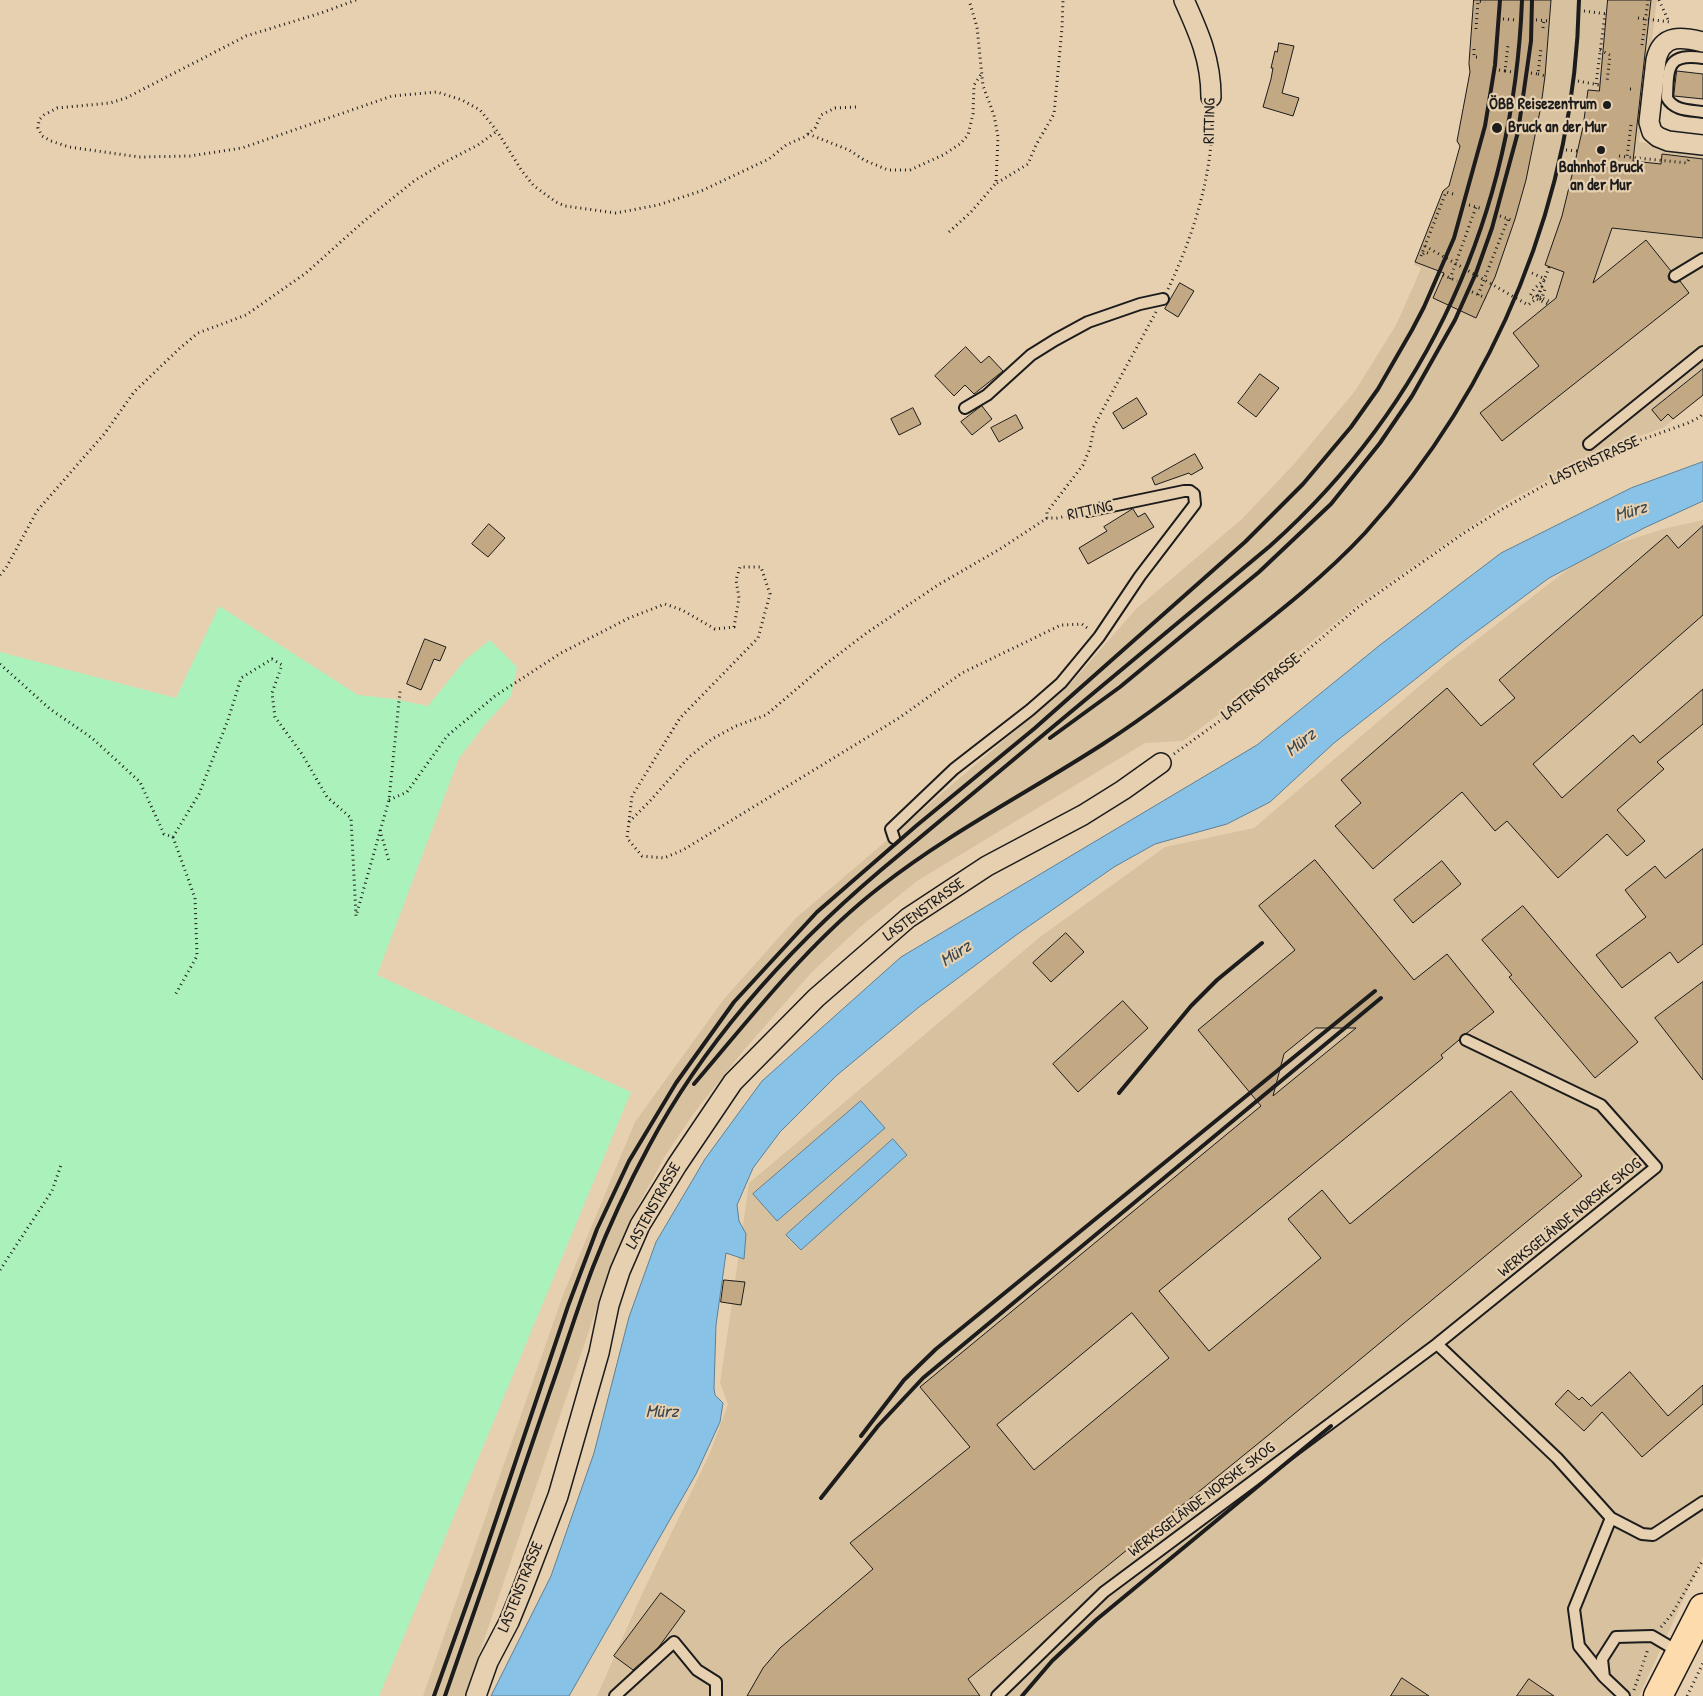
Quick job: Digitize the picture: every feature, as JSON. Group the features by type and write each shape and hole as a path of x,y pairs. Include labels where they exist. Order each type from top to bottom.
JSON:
{"main road":[{"path":"1658,1696 1691,1658 1703,1608"}],"street":[{"name":"RITTING","path":"1184,0 1206,54 1211,76 1211,97"},
{"path":"1703,42 1676,38 1665,43 1657,54 1650,125 1652,132 1661,139 1703,145"},
{"name":"LASTENSTRASSE","path":"476,1696 488,1662 509,1622 558,1496 599,1353 609,1305 620,1272 640,1225 677,1165 733,1082 816,998 938,890 1083,815 1161,763"}],"lane":[{"path":"1703,58 1679,58 1671,64 1667,98 1671,104 1682,109 1703,112"},
{"path":"1675,276 1703,259"},
{"path":"965,408 987,395 1030,355 1054,340 1088,322 1148,302 1163,300"},
{"path":"1589,444 1703,352"},
{"name":"RITTING","path":"894,838 891,829 906,813 954,769 1062,683 1099,637 1140,576 1195,504 1196,498 1190,491 1088,511"},
{"name":"WERKSGELÄNDE NORSKE SKOG","path":"997,1696 1104,1592 1437,1344 1656,1167 1601,1105 1466,1040"},
{"path":"1437,1344 1557,1458 1611,1518 1642,1534 1653,1535 1703,1502"},
{"path":"1611,1518 1574,1609 1579,1646 1604,1677 1624,1696"},
{"path":"1604,1677 1602,1659 1616,1637 1652,1636 1691,1658"},
{"path":"615,1696 674,1642 697,1670 716,1682 716,1696"}],"path":[{"path":"356,0 246,36 126,98 110,103 57,108 44,114 39,120 38,128 42,136 69,147 139,157 190,156 242,148 392,96 437,92 462,100 480,110 534,186 556,202 565,206 616,213 658,205 701,191 768,159 786,145 808,134 815,128 821,115 835,108 857,107"},
{"path":"970,0 977,27 983,86 994,115 998,137 996,183"},
{"path":"949,232 996,183 1028,164 1036,145 1054,114 1063,0"},
{"path":"1638,18 1646,19 1648,0"},
{"path":"1659,0 1676,38"},
{"path":"1476,29 1478,1 1485,2"},
{"path":"1578,81 1598,84 1606,14 1584,10"},
{"path":"1504,19 1518,20"},
{"path":"1510,25 1511,19"},
{"path":"1536,20 1550,21"},
{"path":"1543,28 1544,20"},
{"path":"1505,71 1508,45"},
{"path":"1538,74 1541,48"},
{"path":"1474,49 1474,56 1481,57"},
{"path":"1601,49 1610,55 1607,82"},
{"path":"1499,70 1513,72"},
{"path":"808,134 849,150 864,160 888,170 910,170 943,155 960,144 968,135 974,85 982,73"},
{"path":"1531,74 1545,76"},
{"path":"1630,89 1635,90"},
{"name":"RITTING","path":"1088,511 1056,518 1047,518 1047,512 1051,505 1083,465 1090,448 1094,427 1180,265 1200,198 1212,142 1211,97"},
{"path":"0,575 6,568 37,510 105,433 134,392 180,348 198,333 246,315 306,273 363,222 414,181 478,145 497,132"},
{"path":"1566,150 1577,151"},
{"path":"1619,156 1627,157"},
{"path":"1431,254 1425,252 1421,256 1446,192 1453,194"},
{"path":"1468,205 1483,209"},
{"path":"1450,278 1476,207"},
{"path":"1500,216 1514,221"},
{"path":"1478,295 1508,219"},
{"path":"1425,246 1528,305 1539,295 1549,267"},
{"path":"1532,273 1545,279"},
{"path":"1443,275 1456,281"},
{"path":"1536,298 1542,299 1550,303 1530,296 1534,289 1545,279"},
{"path":"1542,287 1546,288 1542,299"},
{"path":"1472,292 1486,298"},
{"name":"LASTENSTRASSE","path":"1161,763 1250,699 1357,608 1464,533 1566,473 1614,450 1688,423 1700,417 1703,413"},
{"path":"629,822 650,802 689,757 712,739 736,726 766,715 868,632 938,585 1000,549 1047,518"},
{"path":"390,800 407,792 447,736 495,696 561,653 629,618 664,604 682,610 715,629 734,627 739,598 736,580 740,567 760,567 770,594 758,638 680,718 632,796 627,838 642,856 664,858 683,850 899,718 962,673 1061,625 1082,624 1099,637"},
{"path":"173,837 199,794 242,678 272,659 282,665 272,693 275,717 302,754 327,797 351,818 356,916 390,800 400,691"},
{"path":"0,664 50,709 92,738 140,782 164,834 173,837"},
{"path":"380,830 389,861"},
{"path":"173,837 195,898 197,956 174,997"},
{"path":"0,1270 52,1191 61,1165"},
{"path":"1687,1696 1691,1658"}],"shaded area":[{"path":"1474,0 1657,0 1639,142 1703,150 1703,396 1663,428 1608,447 1503,504 1357,605 1253,689 1183,741 1145,743 917,881 859,928 811,973 744,1050 694,1113 665,1156 631,1219 613,1260 465,1696 423,1696 563,1295 635,1122 724,999 796,918 1072,682 1136,609 1242,519 1294,464 1355,391 1396,325 1421,268 1414,265 1443,191 1449,186 1460,146 1457,141 1470,72"},
{"path":"1703,520 1703,1557 1639,1696 597,1696 641,1596 710,1453 728,1404 720,1383 732,1303 742,1304 745,1283 735,1281 749,1183 1040,937 1165,847 1254,828 1444,665 1589,553 1663,529"}],"green space":[{"path":"219,606 358,695 394,699 428,706 465,660 490,640 517,667 511,696 486,723 459,758 377,975 631,1092 379,1696 0,1696 0,652 176,698"}],"water":[{"name":"Mürz","path":"1703,462 1703,501 1644,528 1549,578 1464,641 1334,743 1270,802 1227,824 1155,844 1114,867 1019,933 919,1007 836,1076 780,1132 753,1168 737,1205 739,1221 746,1234 744,1259 726,1253 716,1325 714,1388 715,1395 723,1403 720,1422 696,1474 569,1696 491,1696 551,1576 594,1453 629,1317 656,1242 705,1159 762,1081 901,957 1257,745 1380,645 1501,553 1631,488"},
{"path":"861,1101 885,1128 777,1221 753,1194"},
{"path":"893,1139 907,1155 801,1250 786,1235"}],"building":[{"path":"1474,0 1551,0 1541,106 1526,180 1495,277 1476,318 1433,298 1444,273 1415,262 1443,191 1449,186 1460,146 1457,141 1470,72"},
{"path":"1608,0 1651,0 1633,161 1661,164 1662,154 1703,159 1703,238 1612,228 1593,283 1646,240 1671,271 1668,276 1669,280 1675,283 1680,281 1689,293 1502,441 1480,413 1539,366 1513,333 1556,298 1564,272 1545,265 1562,216 1583,127 1588,90 1599,91"},
{"path":"1279,43 1294,46 1282,93 1299,98 1293,116 1263,107 1271,79 1273,68 1271,68 1275,51 1277,52"},
{"path":"1677,71 1703,74 1703,99 1674,96"},
{"path":"1180,283 1194,291 1178,317 1165,309"},
{"path":"966,347 981,363 989,356 1003,371 974,394 965,385 954,396 935,376"},
{"path":"1703,369 1703,395 1673,419 1668,414 1661,421 1652,410"},
{"path":"1260,374 1279,388 1256,417 1238,403"},
{"path":"1137,398 1147,414 1123,429 1113,413"},
{"path":"982,406 992,419 972,435 961,422"},
{"path":"913,408 921,424 899,435 891,419"},
{"path":"1016,415 1023,428 999,442 991,428"},
{"path":"1195,454 1203,468 1191,475 1189,473 1155,485 1152,478"},
{"path":"1133,509 1138,517 1145,513 1154,527 1088,564 1079,548 1107,531 1104,527"},
{"path":"489,524 505,538 488,557 472,544"},
{"path":"1703,526 1703,615 1533,764 1562,798 1633,735 1640,743 1703,689 1703,724 1657,762 1664,769 1617,810 1645,841 1627,856 1607,834 1558,878 1507,821 1495,831 1462,792 1373,869 1335,826 1361,803 1341,780 1447,688 1481,726 1515,698 1499,680 1667,535 1678,548"},
{"path":"425,639 446,647 440,661 434,659 421,690 407,684"},
{"path":"1703,849 1703,944 1678,963 1670,952 1622,988 1596,955 1646,917 1625,890 1655,866 1665,878"},
{"path":"1315,860 1414,980 1447,954 1494,1012 1462,1035 1459,1040 1441,1055 1443,1058 1159,1291 1209,1351 1321,1258 1288,1219 1322,1190 1350,1224 1511,1091 1582,1176 1271,1433 968,1679 980,1696 747,1696 763,1668 780,1648 873,1569 850,1543 970,1447 920,1387 1261,1106 1198,1030 1295,950 1259,906","holes":["1316,1028 1356,1028 1273,1096 1284,1054","1132,1313 1169,1358 1034,1470 997,1425"]},
{"path":"1442,861 1461,884 1413,923 1394,900"},
{"path":"1523,906 1638,1042 1595,1078 1509,977 1512,975 1482,940"},
{"path":"1066,933 1084,952 1051,982 1033,963"},
{"path":"1703,982 1703,1080 1655,1018"},
{"path":"1123,1001 1148,1028 1078,1092 1053,1064"},
{"path":"724,1280 745,1282 741,1305 721,1302"},
{"path":"1630,1372 1668,1416 1703,1385 1703,1404 1642,1457 1602,1412 1584,1431 1555,1404 1568,1390 1579,1400 1582,1397 1591,1406"},
{"path":"661,1593 685,1611 658,1648 633,1670 614,1656"},
{"path":"1402,1678 1429,1696 1391,1696"},
{"path":"1529,1679 1554,1696 1517,1696"}],"railway":[{"path":"434,1696 479,1570 568,1306 597,1229 629,1161 676,1083 734,1002 817,912 916,826 1035,728 1245,542 1303,484 1351,427 1378,389 1412,330 1454,238 1485,126 1495,65 1500,0"},
{"path":"445,1696 593,1267 626,1191 649,1146 696,1069 752,997 814,931 881,870 1270,546 1326,490 1375,431 1417,367 1453,299 1481,228 1502,155 1515,79 1522,0"},
{"path":"1050,738 1120,687 1259,572 1331,504 1380,443 1412,396 1455,320 1476,273 1492,228 1518,132 1531,41 1532,0"},
{"path":"694,1084 782,981 854,909 880,887 934,848 1120,733 1200,674 1318,579 1365,533 1412,476 1454,416 1490,352 1520,286 1544,217 1562,146 1574,73 1579,0"},
{"path":"1119,1093 1191,1006 1217,980 1262,943"},
{"path":"861,1436 904,1380 936,1349 1375,991"},
{"path":"821,1498 878,1426 923,1378 1381,998"},
{"path":"1022,1696 1052,1661 1096,1620 1331,1426"}],"place":[{"name":"ÖBB Reisezentrum","path":"1607,105"},
{"name":"Bruck an der Mur","path":"1497,128"},
{"name":"Bahnhof Bruck an der Mur","path":"1601,150"}]}
